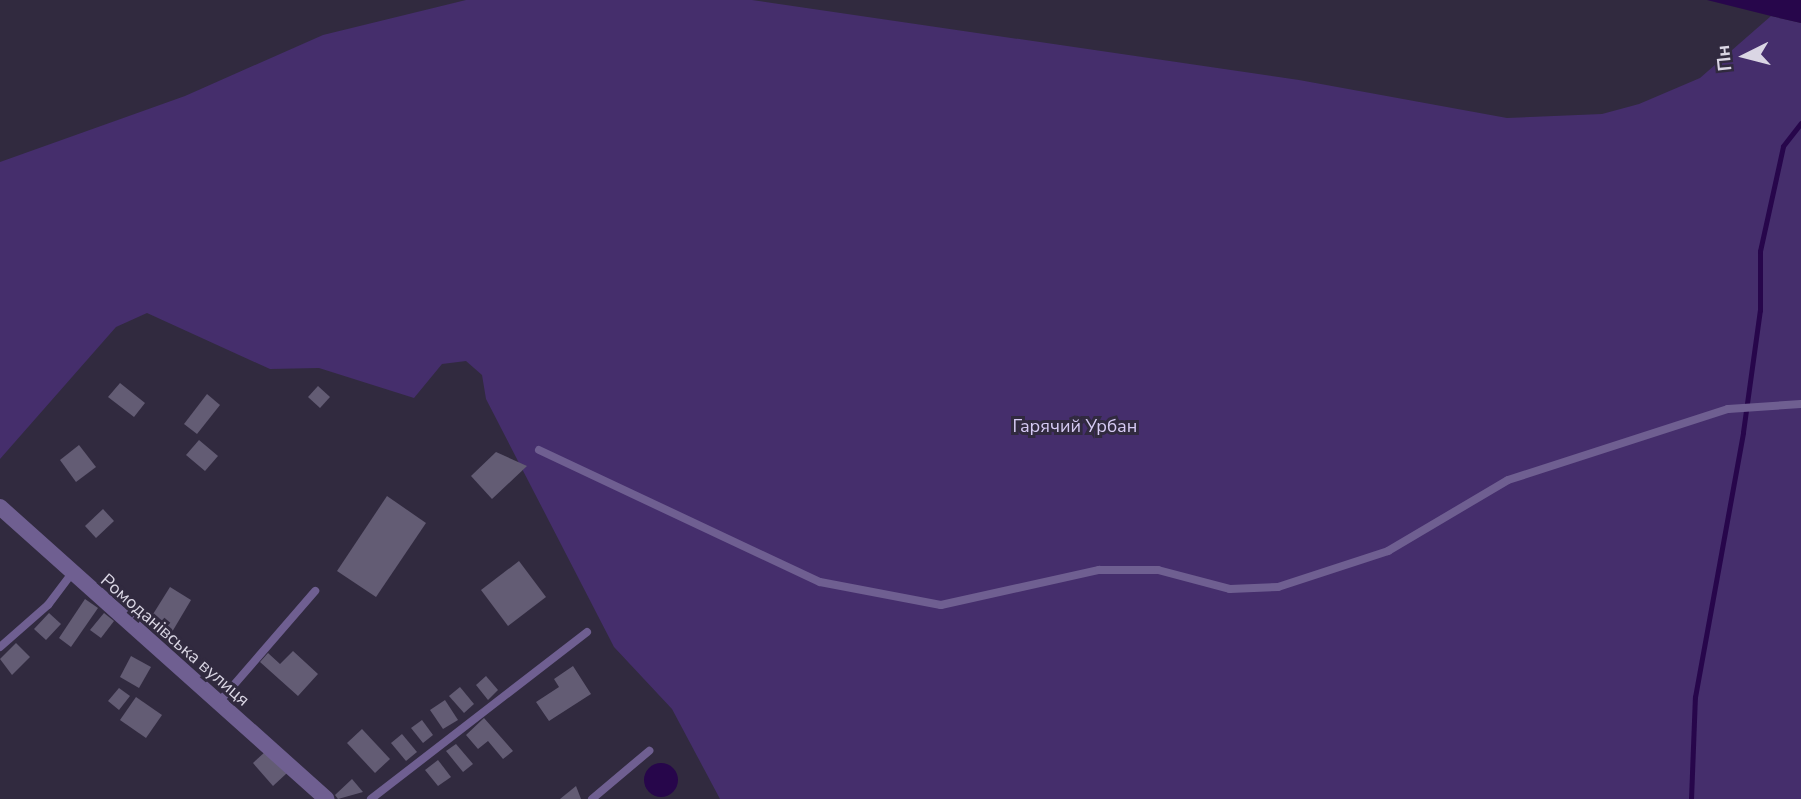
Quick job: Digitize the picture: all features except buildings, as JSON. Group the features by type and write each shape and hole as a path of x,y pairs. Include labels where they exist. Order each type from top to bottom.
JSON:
{"street":[{"name":"Ромоданівська вулиця","path":"0,507 71,574 327,799"}],"lane":[{"path":"539,450 820,582 941,605 1099,570 1158,570 1230,589 1278,587 1388,551 1507,480 1728,409 1753,403 1801,404"},
{"path":"0,647 48,605 71,574"},
{"path":"217,704 315,591"},
{"path":"371,799 587,632"},
{"path":"592,799 649,751"}],"green space":[{"name":"Гарячий Урбан","path":"466,0 752,0 1299,80 1507,118 1602,114 1639,104 1700,78 1771,16 1801,23 1801,799 720,799 672,709 614,647 486,399 482,375 466,361 442,364 414,398 319,368 270,369 147,313 116,327 0,459 0,162 185,96 323,35"}],"shaded area":[{"path":"1707,0 1801,0 1801,23 1771,16"},
{"path":"661,763 673,768 678,780 673,792 661,797 649,792 644,780 649,768"}],"waterway":[{"path":"1691,799 1695,697 1743,432 1760,310 1760,251 1783,146 1801,123"}]}
